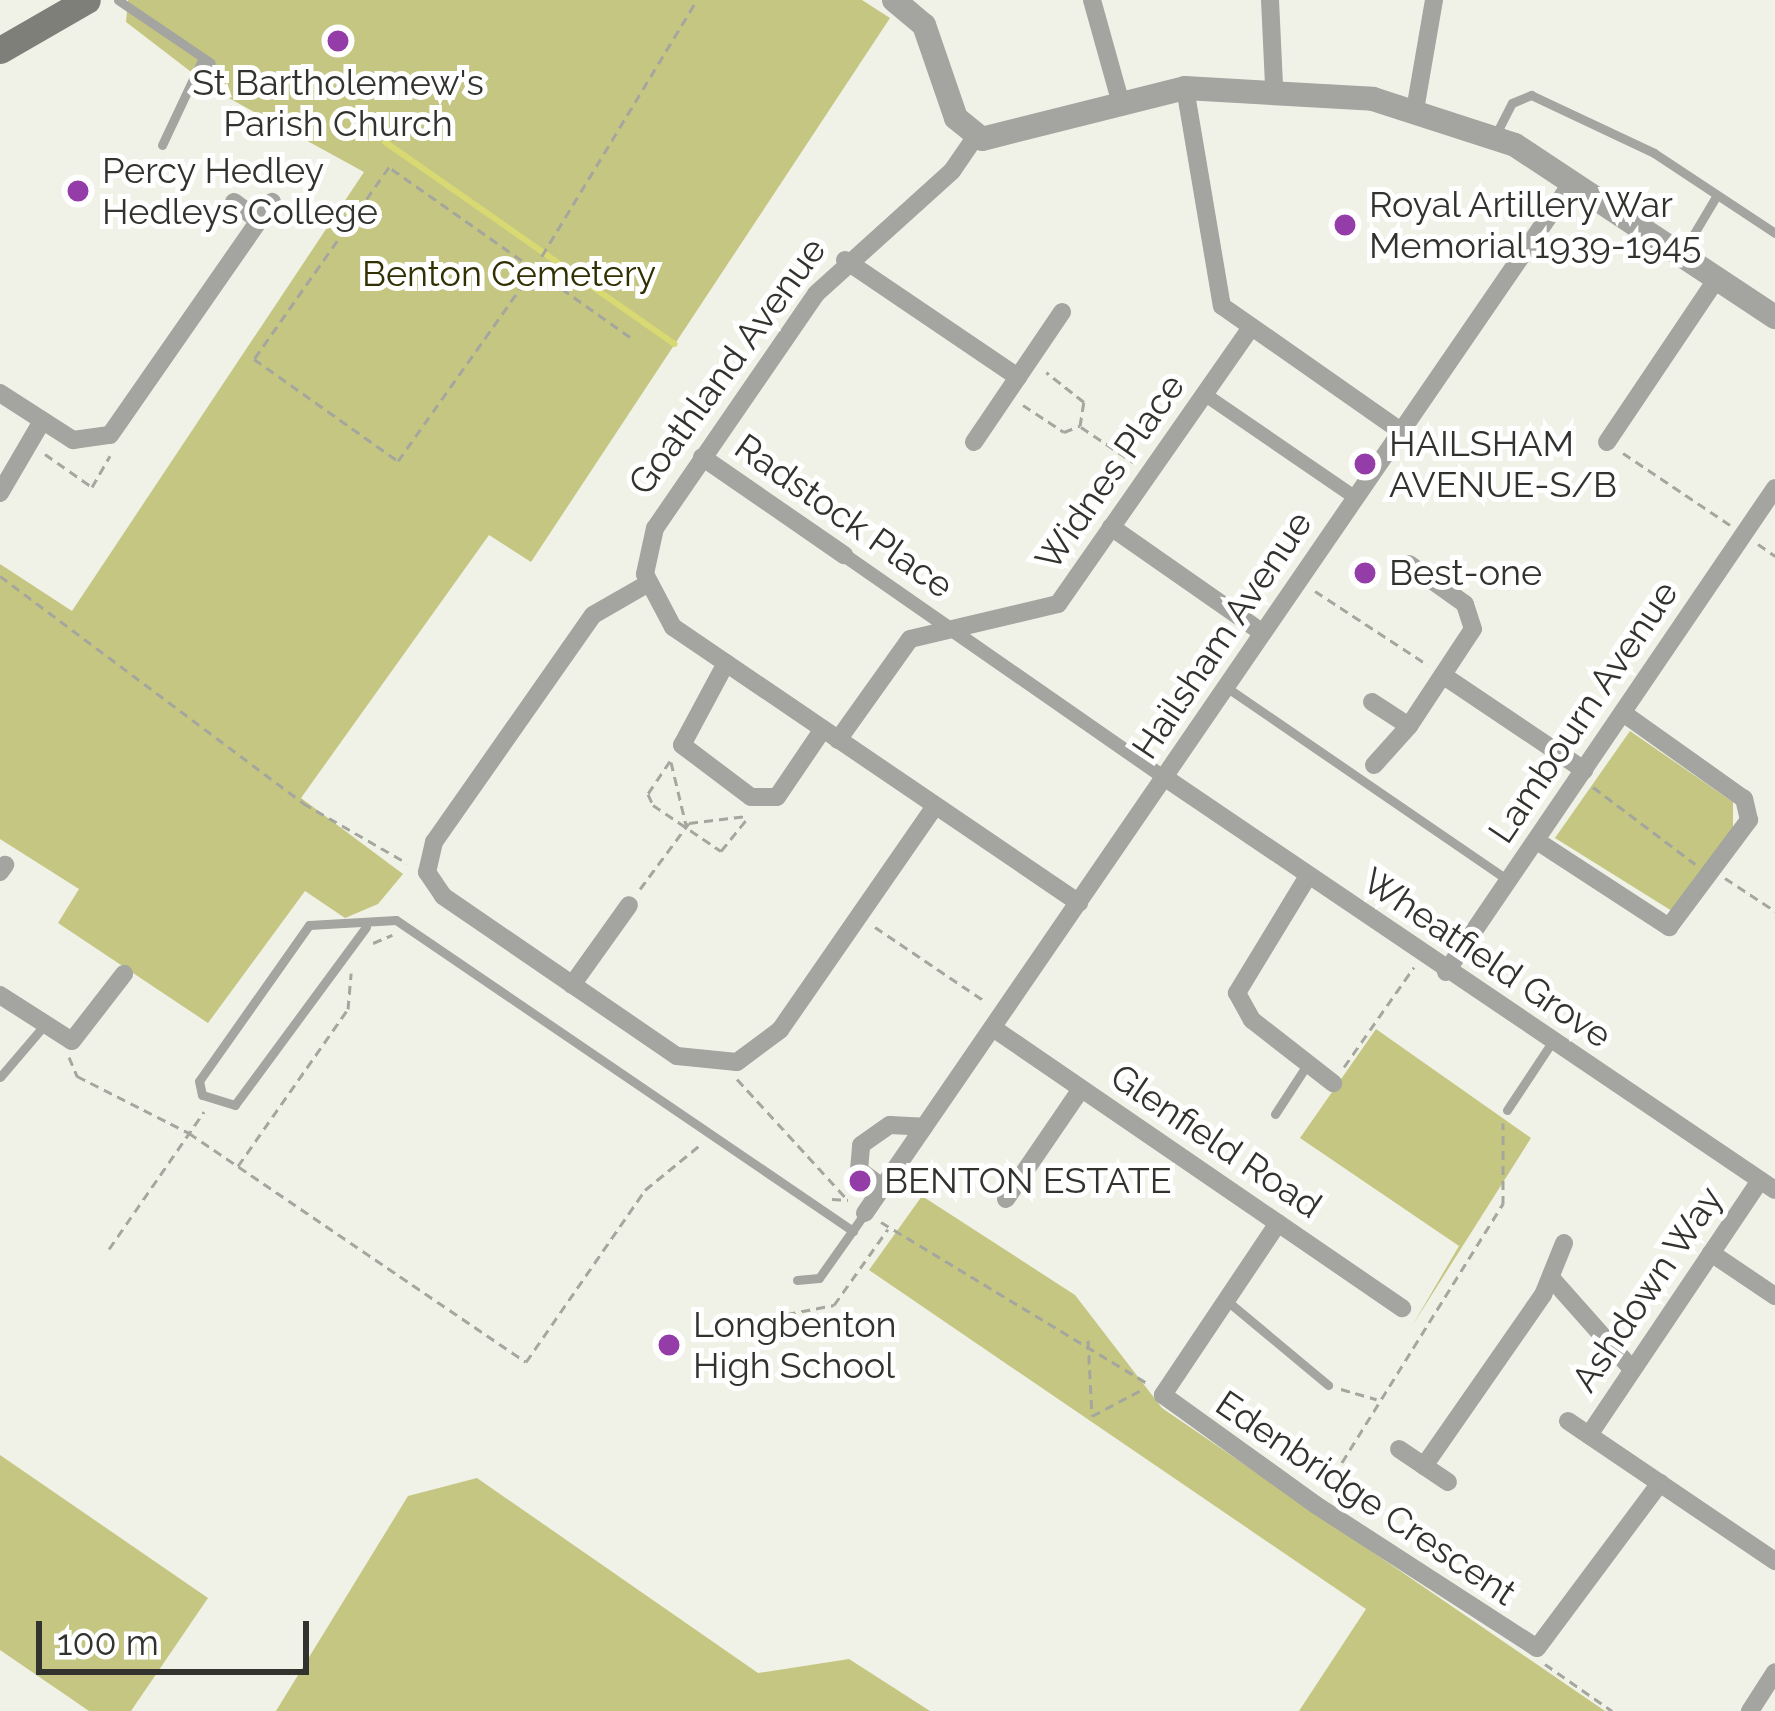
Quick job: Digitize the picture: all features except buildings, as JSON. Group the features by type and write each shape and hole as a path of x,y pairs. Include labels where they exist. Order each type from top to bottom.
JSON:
{"main road":[{"path":"0,50 87,0"}],"street":[{"path":"894,0 930,35 956,118 976,136 1010,140 1120,100 1185,88 1274,85 1415,110 1495,136 1573,181 1775,316"},
{"path":"1091,0 1120,100"},
{"path":"1270,0 1274,85"},
{"path":"1415,110 1434,0"},
{"path":"1185,88 1216,293 1251,327 1402,432"},
{"name":"Goathland Avenue","path":"647,584 650,539 702,457 845,260 952,171 976,136"},
{"name":"Hailsham Avenue","path":"866,1213 1573,181"},
{"path":"233,202 259,221"},
{"path":"0,393 81,442 112,434 272,202"},
{"path":"845,260 1024,369"},
{"path":"1607,442 1717,278"},
{"path":"974,442 1062,312"},
{"name":"Widnes Place","path":"751,797 777,797 904,644 948,629 1048,612 1251,327"},
{"path":"1204,394 1356,498"},
{"path":"0,493 42,421"},
{"name":"Radstock Place","path":"702,457 1164,777"},
{"name":"Lambourn Avenue","path":"1446,972 1775,488"},
{"path":"1111,527 1263,633"},
{"path":"1374,765 1409,726 1470,638 1470,612 1409,564"},
{"path":"935,806 771,1041 724,1064 676,1056 429,877 434,842 593,615 647,584 663,618 1079,903"},
{"path":"726,663 676,752 751,797"},
{"path":"1444,676 1584,770"},
{"path":"1372,702 1409,726"},
{"path":"1537,841 1663,927 1712,872 1752,809 1623,713"},
{"name":"Wheatfield Grove","path":"1164,777 1446,972 1768,1185"},
{"path":"1308,875 1237,993 1307,1065 1333,1083"},
{"path":"572,985 629,905"},
{"path":"0,995 40,1029 65,1042 89,1028 124,974"},
{"name":"Glenfield Road","path":"998,1021 1081,1089 1402,1308"},
{"path":"1006,1198 1081,1089"},
{"path":"883,1188 859,1170 861,1145 890,1125 924,1126"},
{"name":"Ashdown Way","path":"1589,1435 1711,1253 1768,1185"},
{"name":"Edenbridge Crescent","path":"1278,1223 1157,1390 1316,1505 1525,1645 1552,1638 1660,1483"},
{"path":"1424,1466 1552,1279 1564,1243"},
{"path":"1711,1253 1775,1296"},
{"path":"1552,1279 1632,1369"},
{"path":"1568,1421 1775,1561"},
{"path":"1399,1449 1448,1482"},
{"path":"1750,1711 1775,1672"}],"lane":[{"path":"118,0 207,62 162,145"},
{"path":"1495,136 1512,103 1531,95 1718,195 1775,233"},
{"path":"1682,255 1718,195"},
{"path":"1226,687 1508,880"},
{"path":"366,927 236,1106 211,1101 199,1081 309,925 366,927 400,922 854,1231"},
{"path":"0,1077 40,1029"},
{"path":"1508,1110 1552,1042"},
{"path":"1275,1114 1307,1065"},
{"path":"797,1280 820,1278 866,1213"},
{"path":"1226,1300 1328,1385"}],"path":[{"path":"630,337 534,269 389,167 254,359 398,461 534,269 697,0"},
{"path":"1024,369 1082,398 1080,426"},
{"path":"1007,394 1064,432 1080,426"},
{"path":"1080,426 1149,472"},
{"path":"29,443 92,487 112,434"},
{"path":"1607,442 1775,556"},
{"path":"0,576 303,803 429,877"},
{"path":"1298,580 1444,676"},
{"path":"629,905 685,827 676,752"},
{"path":"676,752 648,798 724,851 747,820 751,797"},
{"path":"1584,770 1645,830 1775,911"},
{"path":"685,827 747,820"},
{"path":"861,916 998,1021"},
{"path":"363,949 401,937"},
{"path":"1333,1083 1422,955"},
{"path":"238,1166 349,1007 352,965"},
{"path":"65,1042 76,1076 189,1133 526,1362 645,1190 708,1133"},
{"path":"724,1064 848,1201 1088,1340 1157,1390"},
{"path":"109,1249 211,1101"},
{"path":"1316,1505 1377,1399 1506,1198 1508,1110"},
{"path":"821,1196 848,1201"},
{"path":"772,1317 834,1305 889,1228"},
{"path":"1088,1340 1090,1418 1157,1390"},
{"path":"1328,1385 1377,1399"},
{"path":"1525,1645 1612,1711"}],"green space":[{"name":"Benton Cemetery","path":"128,0 862,0 890,18 531,562 489,535 301,798 403,874 378,904 345,918 305,891 208,1023 58,923 79,889 0,839 0,564 72,611 364,172 216,91 126,22"},
{"path":"1630,731 1733,802 1733,829 1672,911 1555,838"},
{"path":"1376,1029 1531,1138 1412,1326 1459,1246 1300,1138"},
{"path":"922,1196 1075,1295 1162,1408 1605,1711 1299,1711 1366,1609 869,1270"},
{"path":"0,1455 208,1598 131,1711 89,1711 0,1650"},
{"path":"477,1478 758,1673 849,1659 930,1711 276,1711 408,1496"}],"waterway":[{"path":"385,142 675,344"}],"place":[{"name":"St Bartholemew's Parish Church","path":"338,41"},
{"name":"Percy Hedley Hedleys College","path":"78,191"},
{"name":"Royal Artillery War Memorial 1939-1945","path":"1345,225"},
{"name":"HAILSHAM AVENUE-S/B","path":"1365,464"},
{"name":"Best-one","path":"1365,573"},
{"name":"BENTON ESTATE","path":"860,1181"},
{"name":"Longbenton High School","path":"669,1345"}]}
